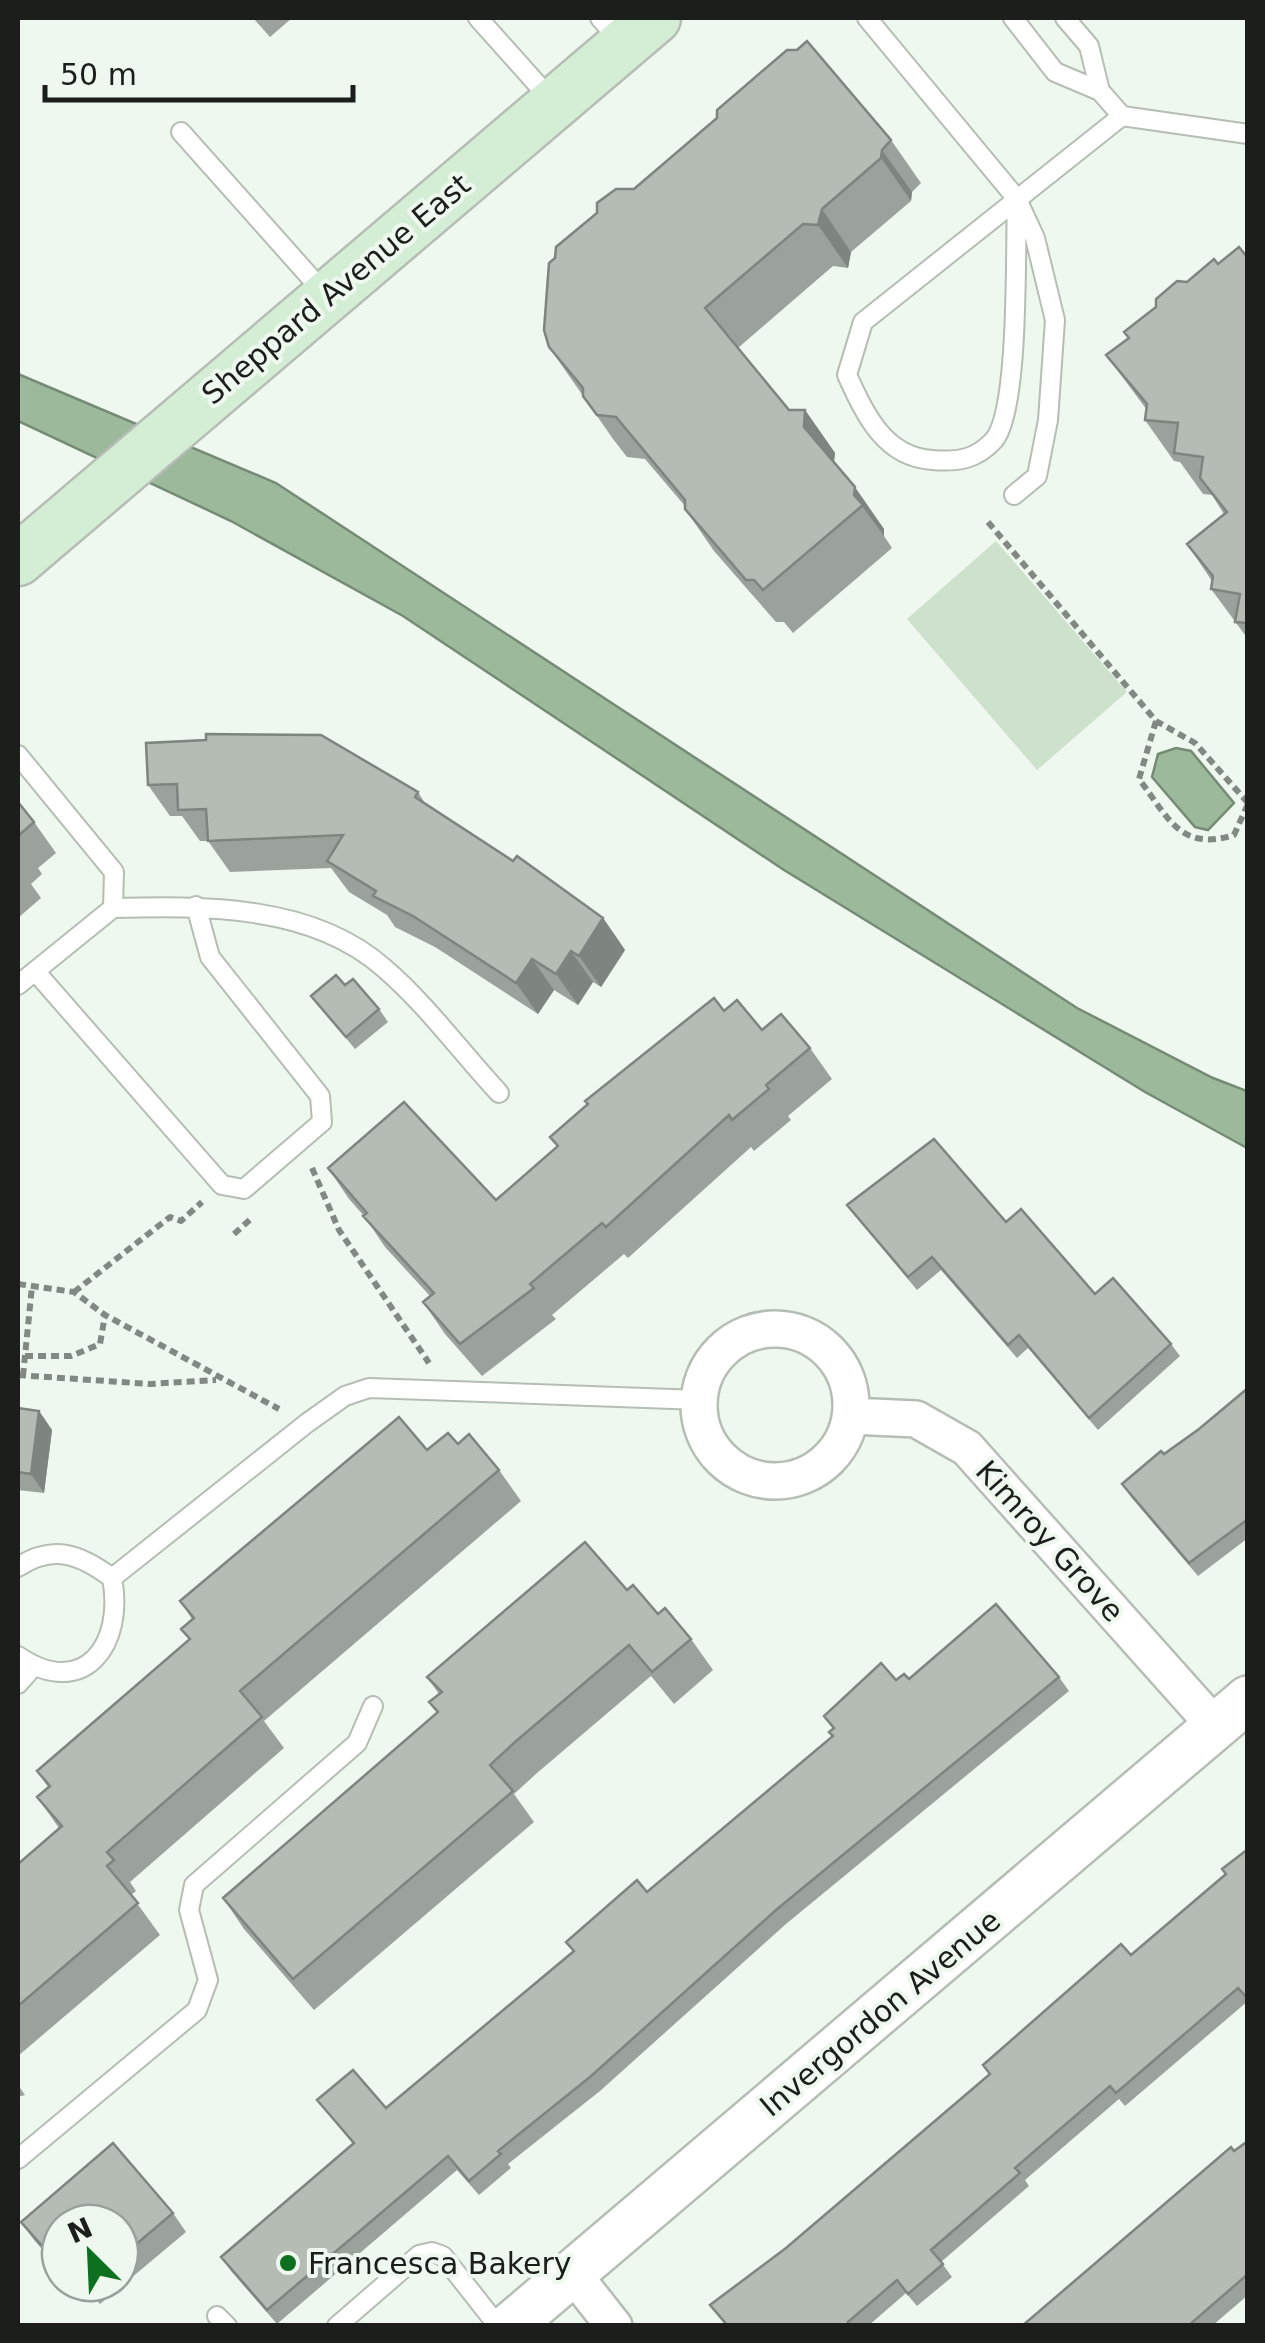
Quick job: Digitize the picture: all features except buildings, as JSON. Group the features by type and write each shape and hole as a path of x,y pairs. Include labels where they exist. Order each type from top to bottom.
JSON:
{"main road":[{"name":"Sheppard Avenue East","path":"18,560 554,104 626,26"}],"street":[{"path":"774,1328 800,1332 824,1345 840,1365 850,1390 851,1416 843,1439 829,1458 809,1472 786,1480 762,1480 739,1472 720,1458 706,1438 700,1400 708,1368 725,1347 748,1333 774,1328"},
{"name":"Kimroy Grove","path":"851,1416 916,1419 967,1448 1231,1712"},
{"name":"Invergordon Avenue","path":"510,2326 1231,1712"},
{"path":"573,2274 614,2326"}],"lane":[{"path":"478,18 554,104"},
{"path":"867,18 1017,199 1035,238 1055,320 1048,420 1037,476 1014,495"},
{"path":"1012,18 1055,72 1100,90"},
{"path":"1065,18 1088,46 1100,90 1122,116 1248,134"},
{"path":"1017,199 1009,405 995,439 963,462 913,459 871,428 847,375 863,322 1017,199 1122,116"},
{"path":"181,132 328,296"},
{"path":"18,755 114,872 113,908"},
{"path":"35,971 222,1185 244,1189 322,1122 320,1096 210,957 196,906"},
{"path":"18,985 113,908 196,906 316,926 383,967 498,1093"},
{"path":"112,1578 307,1423 345,1396 369,1388 700,1400"},
{"path":"18,1567 34,1557 74,1554 112,1578 118,1613 105,1649 72,1670 26,1662 18,1684"},
{"path":"18,2159 197,2010 208,1980 189,1910 194,1885 357,1743 373,1706"},
{"path":"337,2326 418,2255 432,2252 443,2256 498,2326"}],"path":[{"path":"988,522 1156,722 1195,743 1248,804 1234,834 1208,843 1180,832 1139,779 1156,722"},
{"path":"312,1166 339,1230 405,1331 451,1391"},
{"path":"74,1292 170,1217 181,1221 222,1185"},
{"path":"18,1284 74,1292 105,1315 220,1380 307,1423"},
{"path":"32,1286 20,1375 150,1384 220,1380"},
{"path":"24,1356 71,1356 100,1344 105,1315"}],"shaded area":[{"path":"18,374 276,483 1077,1008 1213,1078 1247,1091 1247,1148 1145,1092 784,870 403,616 231,521 18,421"},
{"path":"996,541 1127,692 1037,770 907,619"},
{"path":"1176,748 1191,751 1234,803 1208,830 1195,827 1152,777 1158,754"}],"place":[{"name":"Francesca Bakery","path":"288,2263"}]}
